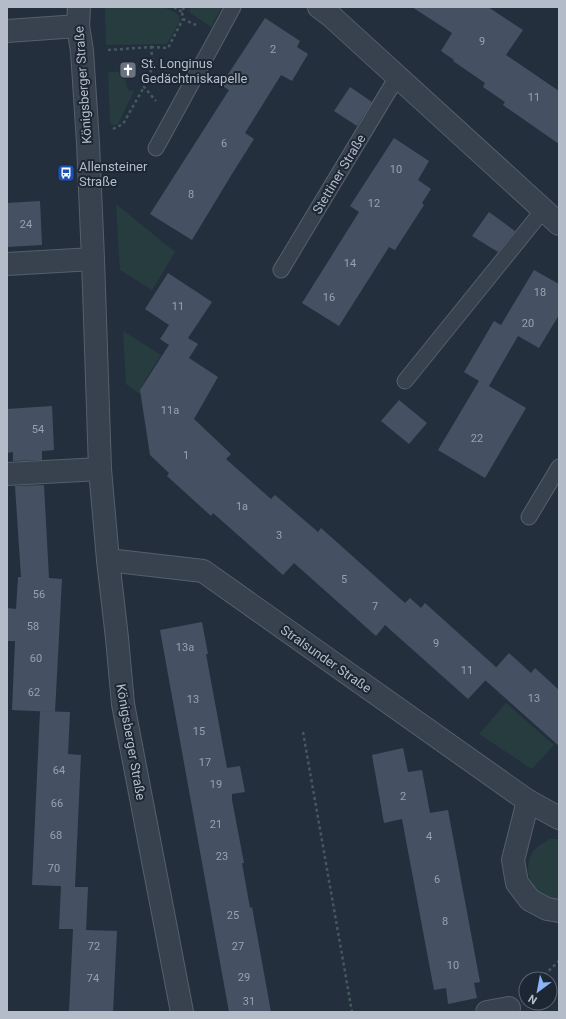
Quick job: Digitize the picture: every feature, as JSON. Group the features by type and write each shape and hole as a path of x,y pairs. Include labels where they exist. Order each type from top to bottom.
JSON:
{"street":[{"path":"319,7 331,16 551,217"},
{"path":"7,31 78,16"},
{"name":"Königsberger Straße","path":"78,16 82,51 88,143 100,469 123,704 182,1012"},
{"path":"7,264 93,259"},
{"path":"7,474 100,469"},
{"name":"Stralsunder Straße","path":"108,560 203,572 528,801 559,818"},
{"path":"528,801 513,860 516,883 530,900 547,909 559,911"},
{"path":"487,1012 509,1008"}],"lane":[{"path":"156,148 233,7"},
{"name":"Stettiner Straße","path":"281,270 397,77"},
{"path":"405,381 551,217"},
{"path":"529,517 559,467"}],"path":[{"path":"174,7 182,12"},
{"path":"82,51 151,47 168,48 183,19"},
{"path":"88,143 123,124 144,87 153,66 151,47"},
{"path":"144,87 171,120"},
{"path":"303,732 352,1012"},
{"path":"548,971 559,961"}],"green space":[{"path":"105,7 164,7 179,15 180,21 167,44 106,45"},
{"path":"191,7 222,7 211,27 189,12"},
{"path":"108,72 123,72 128,90 134,91 118,124 114,125 110,123"},
{"path":"116,204 175,252 152,290 120,270"},
{"path":"123,331 161,355 141,387 143,388 140,394 126,384"},
{"path":"506,703 554,745 532,769 479,734"},
{"path":"550,839 559,839 559,901 550,899 540,894 531,883 529,876 528,868 532,854 536,848"}],"building":[{"path":"412,7 488,7 523,30 506,55 559,91 559,144 503,105 505,102 483,87 485,83 441,51 452,33"},
{"path":"265,18 300,41 297,47 308,54 292,81 281,75 245,133 254,139 192,240 150,214 229,90 221,85"},
{"path":"350,87 372,102 357,126 334,111"},
{"path":"394,138 429,161 418,180 431,189 422,203 424,205 395,250 389,247 339,326 302,303 359,212 350,206"},
{"path":"40,201 42,245 7,247 7,203"},
{"path":"489,212 515,231 498,252 472,236"},
{"path":"534,270 559,284 559,315 539,348 518,336 489,386 526,408 485,478 438,450 479,381 464,372 494,321 501,325"},
{"path":"168,273 212,302 188,338 198,344 189,358 218,377 194,419 231,454 226,459 271,499 275,495 318,532 321,528 405,603 410,598 421,608 425,603 497,668 468,699 385,625 376,636 294,563 283,575 213,513 211,516 167,476 169,473 150,455 140,390 169,345 160,339 169,325 145,309"},
{"path":"399,400 427,423 409,444 381,421"},
{"path":"52,406 54,450 42,451 42,460 13,461 13,452 7,453 7,409"},
{"path":"44,485 49,578 62,579 55,712 12,710 15,641 7,641 7,608 16,609 18,577 21,577 15,486"},
{"path":"202,622 208,654 206,654 227,768 240,766 245,792 232,794 232,800 244,863 242,863 250,908 252,907 271,1012 229,1012 160,630"},
{"path":"509,653 531,673 535,668 559,690 559,746 485,680"},
{"path":"40,711 70,712 68,754 81,755 75,887 88,887 86,930 117,931 113,1012 69,1012 73,929 59,929 61,886 32,885"},
{"path":"403,748 408,772 422,770 430,813 448,810 480,982 474,983 477,998 448,1004 446,988 434,990 402,819 384,823 372,755"}],"place":[{"name":"St. Longinus Gedächtniskapelle","path":"128,70"},
{"name":"Allensteiner Straße","path":"66,173"}]}
